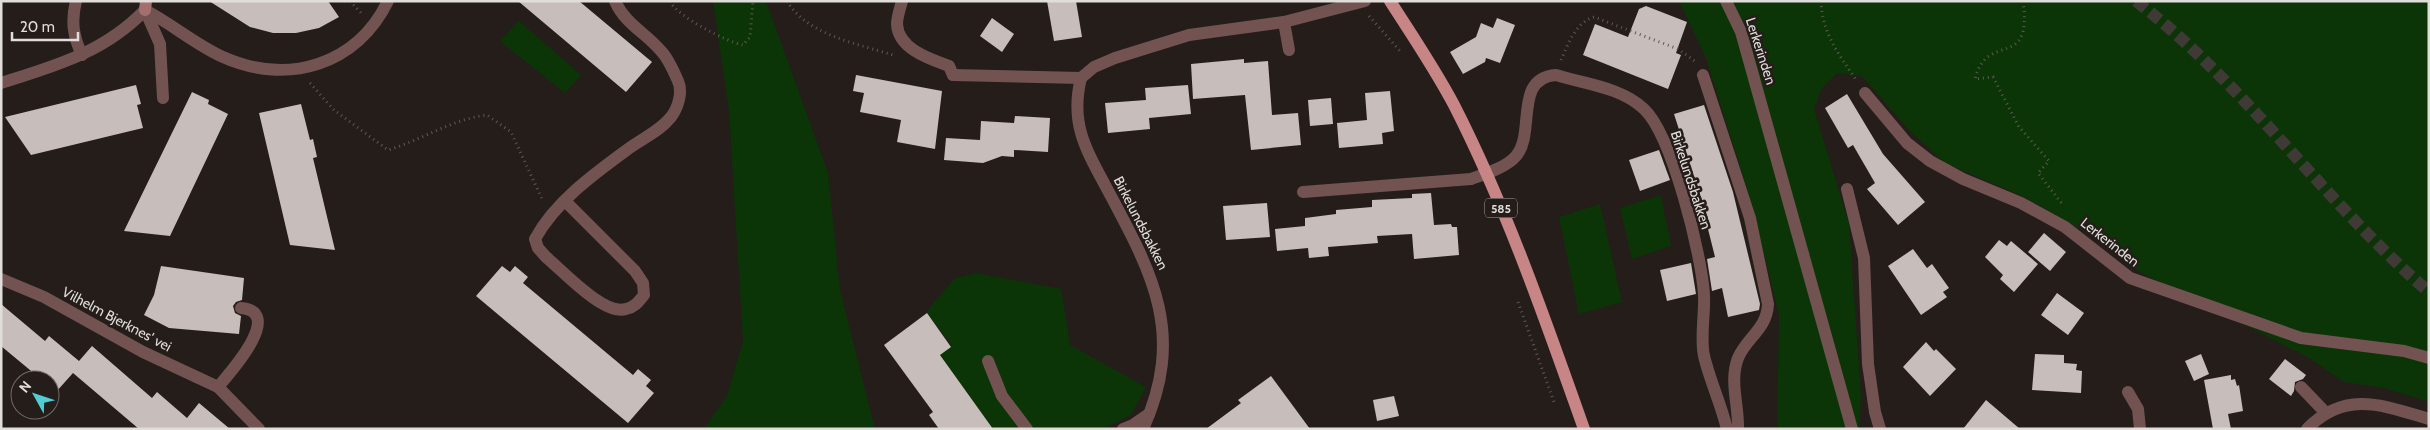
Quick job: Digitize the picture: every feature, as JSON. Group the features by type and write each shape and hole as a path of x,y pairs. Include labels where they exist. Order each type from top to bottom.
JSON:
{"main road":[{"name":"585","path":"1390,1 1453,103 1487,173 1536,292 1584,429"}],"street":[{"path":"76,1 73,15 73,32 82,54"},
{"path":"145,6 223,58 267,69 298,69 332,59 360,42 375,25 388,1"},
{"path":"565,201 635,271 643,283 644,294 636,304 626,310 614,310 601,303 546,257 538,248 535,238 541,228 565,201 629,148 662,127 673,115 679,100 679,83 662,52 625,19 615,1"},
{"path":"902,1 897,19 898,34 916,53 949,66 953,75 1081,78 1094,67 1116,58 1189,35 1284,22 1328,6 1362,2"},
{"name":"Lerkerinden","path":"1726,1 1744,42 1852,429"},
{"path":"1,83 107,43 129,26 145,6"},
{"path":"145,6 160,44 163,98"},
{"path":"1284,22 1290,50"},
{"path":"1303,192 1471,179 1487,173 1516,157 1525,135 1529,96 1540,81 1556,75"},
{"name":"Birkelundsbakken","path":"1556,75 1625,96 1644,108 1656,125 1675,170 1693,230 1704,295 1704,354 1727,429"},
{"path":"1703,75 1750,218 1768,304 1768,317 1744,347 1738,359 1734,376 1738,429"},
{"name":"Birkelundsbakken","path":"1081,78 1077,96 1077,120 1086,148 1136,242 1153,281 1164,329 1163,366 1143,429"},
{"name":"Lerkerinden","path":"1865,93 1907,143 1930,161 1963,179 2025,205 2065,227 2118,270 2151,287 2301,338 2404,351 2429,358"},
{"path":"1847,189 1864,258 1868,364 1875,412 1880,429"},
{"name":"Vilhelm Bjerknes' vei","path":"1,279 44,297 143,352 218,387 259,429"},
{"path":"218,387 254,342 258,328 257,317 251,311 241,308"},
{"path":"988,361 1002,396 1027,429"},
{"path":"2301,387 2325,412"},
{"path":"2128,392 2138,409 2140,429"},
{"path":"2307,429 2325,412 2342,406 2364,403 2429,419"},
{"path":"1122,429 1134,425 1149,414"}],"path":[{"path":"670,1 671,5 692,20 731,43 743,45 750,37 753,1"},
{"path":"787,1 803,19 832,35 897,56"},
{"path":"1821,1 1825,26 1833,46 1865,93"},
{"path":"2023,1 2024,34 2016,46 1989,54 1979,65 1975,79 1993,77 2019,127 2049,160 2038,173 2063,203 2065,227"},
{"path":"1362,2 1406,58"},
{"path":"1556,75 1578,28 1587,19 1594,17 1686,52 1693,58 1703,75"},
{"path":"298,69 334,110 388,150 412,144 465,118 487,115 511,132 545,202"},
{"path":"1517,300 1557,410"}],"green space":[{"path":"713,1 766,1 828,173 840,290 875,429 704,429 727,396 743,341 729,111"},
{"path":"1679,1 2429,1 2429,402 2384,388 2344,382 2306,356 2133,268 2092,236 2024,197 1945,163 1908,129 1862,76 1837,73 1822,88 1814,109 1849,224 1861,396 1859,429 1777,429 1779,315 1753,208 1706,58"},
{"path":"519,21 581,75 565,93 500,41"},
{"path":"1661,195 1671,246 1632,259 1620,208"},
{"path":"1600,204 1622,302 1579,314 1559,217"},
{"path":"976,273 1061,289 1070,345 1146,387 1131,415 1102,429 993,429 940,355 952,345 926,312 954,279"}],"building":[{"path":"209,1 328,1 339,17 319,28 296,33 273,33 250,27"},
{"path":"518,1 579,1 652,62 626,92"},
{"path":"1047,1 1076,1 1082,37 1054,41"},
{"path":"1646,6 1687,22 1676,53 1681,55 1668,89 1583,55 1595,24 1628,37 1639,9"},
{"path":"992,18 1014,34 1002,52 980,36"},
{"path":"1497,18 1515,25 1500,63 1486,58 1485,62 1463,74 1450,52 1476,37 1481,23 1493,28"},
{"path":"1244,59 1244,63 1268,61 1272,115 1298,113 1301,145 1251,150 1245,95 1193,99 1191,64"},
{"path":"856,75 942,91 935,149 897,142 901,120 860,112 864,93 853,91"},
{"path":"136,85 141,104 137,105 143,128 31,155 5,117"},
{"path":"1188,85 1191,114 1149,118 1150,129 1108,133 1105,103 1146,100 1145,88"},
{"path":"1390,91 1394,131 1382,133 1383,144 1339,148 1337,123 1367,120 1365,93"},
{"path":"192,92 209,100 208,104 228,114 170,236 124,231"},
{"path":"1847,94 1883,154 1925,202 1898,225 1867,189 1875,183 1853,145 1848,148 1825,108"},
{"path":"1331,98 1333,124 1310,126 1308,100"},
{"path":"301,104 310,140 313,139 317,157 313,158 335,250 290,245 259,113"},
{"path":"1704,105 1733,192 1760,304 1759,310 1728,317 1722,288 1712,291 1707,259 1715,257 1708,229 1711,228 1693,173 1685,175 1674,145 1683,142 1674,114"},
{"path":"1015,116 1050,118 1048,152 1014,150 1014,157 1002,156 983,163 944,160 946,138 980,140 981,121 1014,123"},
{"path":"1659,150 1670,180 1640,191 1629,160"},
{"path":"1431,193 1434,225 1451,224 1452,227 1457,227 1459,255 1414,259 1412,234 1377,236 1378,243 1328,247 1329,256 1309,258 1308,248 1277,251 1275,229 1305,226 1305,218 1336,214 1336,210 1372,207 1372,200 1412,198 1412,194"},
{"path":"1267,203 1270,237 1226,240 1223,206"},
{"path":"2044,233 2066,252 2050,271 2028,252"},
{"path":"1999,240 2007,246 2011,241 2038,264 2014,292 2000,279 2003,275 1985,257"},
{"path":"1913,249 1927,268 1932,264 1949,288 1943,292 1947,297 1921,315 1888,266"},
{"path":"1691,263 1696,294 1667,301 1660,270"},
{"path":"161,266 244,278 242,300 236,302 233,306 235,313 241,316 239,334 169,328 144,315 154,295"},
{"path":"502,266 510,272 515,266 528,277 523,283 633,375 638,369 651,380 646,386 654,393 628,423 476,296"},
{"path":"2057,293 2084,313 2068,335 2041,315"},
{"path":"1,304 45,341 49,336 79,361 92,346 152,398 157,392 187,418 199,403 230,429 139,429 73,373 60,388 60,370 30,370 1,346"},
{"path":"927,313 951,347 940,355 993,429 939,429 929,415 933,412 884,345"},
{"path":"1926,342 1956,369 1930,396 1903,367"},
{"path":"2035,354 2064,355 2064,363 2077,364 2076,370 2082,371 2081,393 2032,390"},
{"path":"2201,354 2209,374 2194,381 2185,361"},
{"path":"2285,359 2306,375 2303,379 2295,382 2294,391 2291,396 2269,379"},
{"path":"2231,375 2231,380 2235,379 2237,386 2239,385 2243,411 2228,414 2231,429 2213,429 2204,380"},
{"path":"1271,376 1310,429 1206,429 1241,403 1238,400"},
{"path":"1394,396 1399,416 1377,421 1373,400"},
{"path":"1986,400 2020,429 1963,429"}],"tunnel":[{"path":"2136,1 2176,34 2214,70 2355,221 2429,292"}]}
